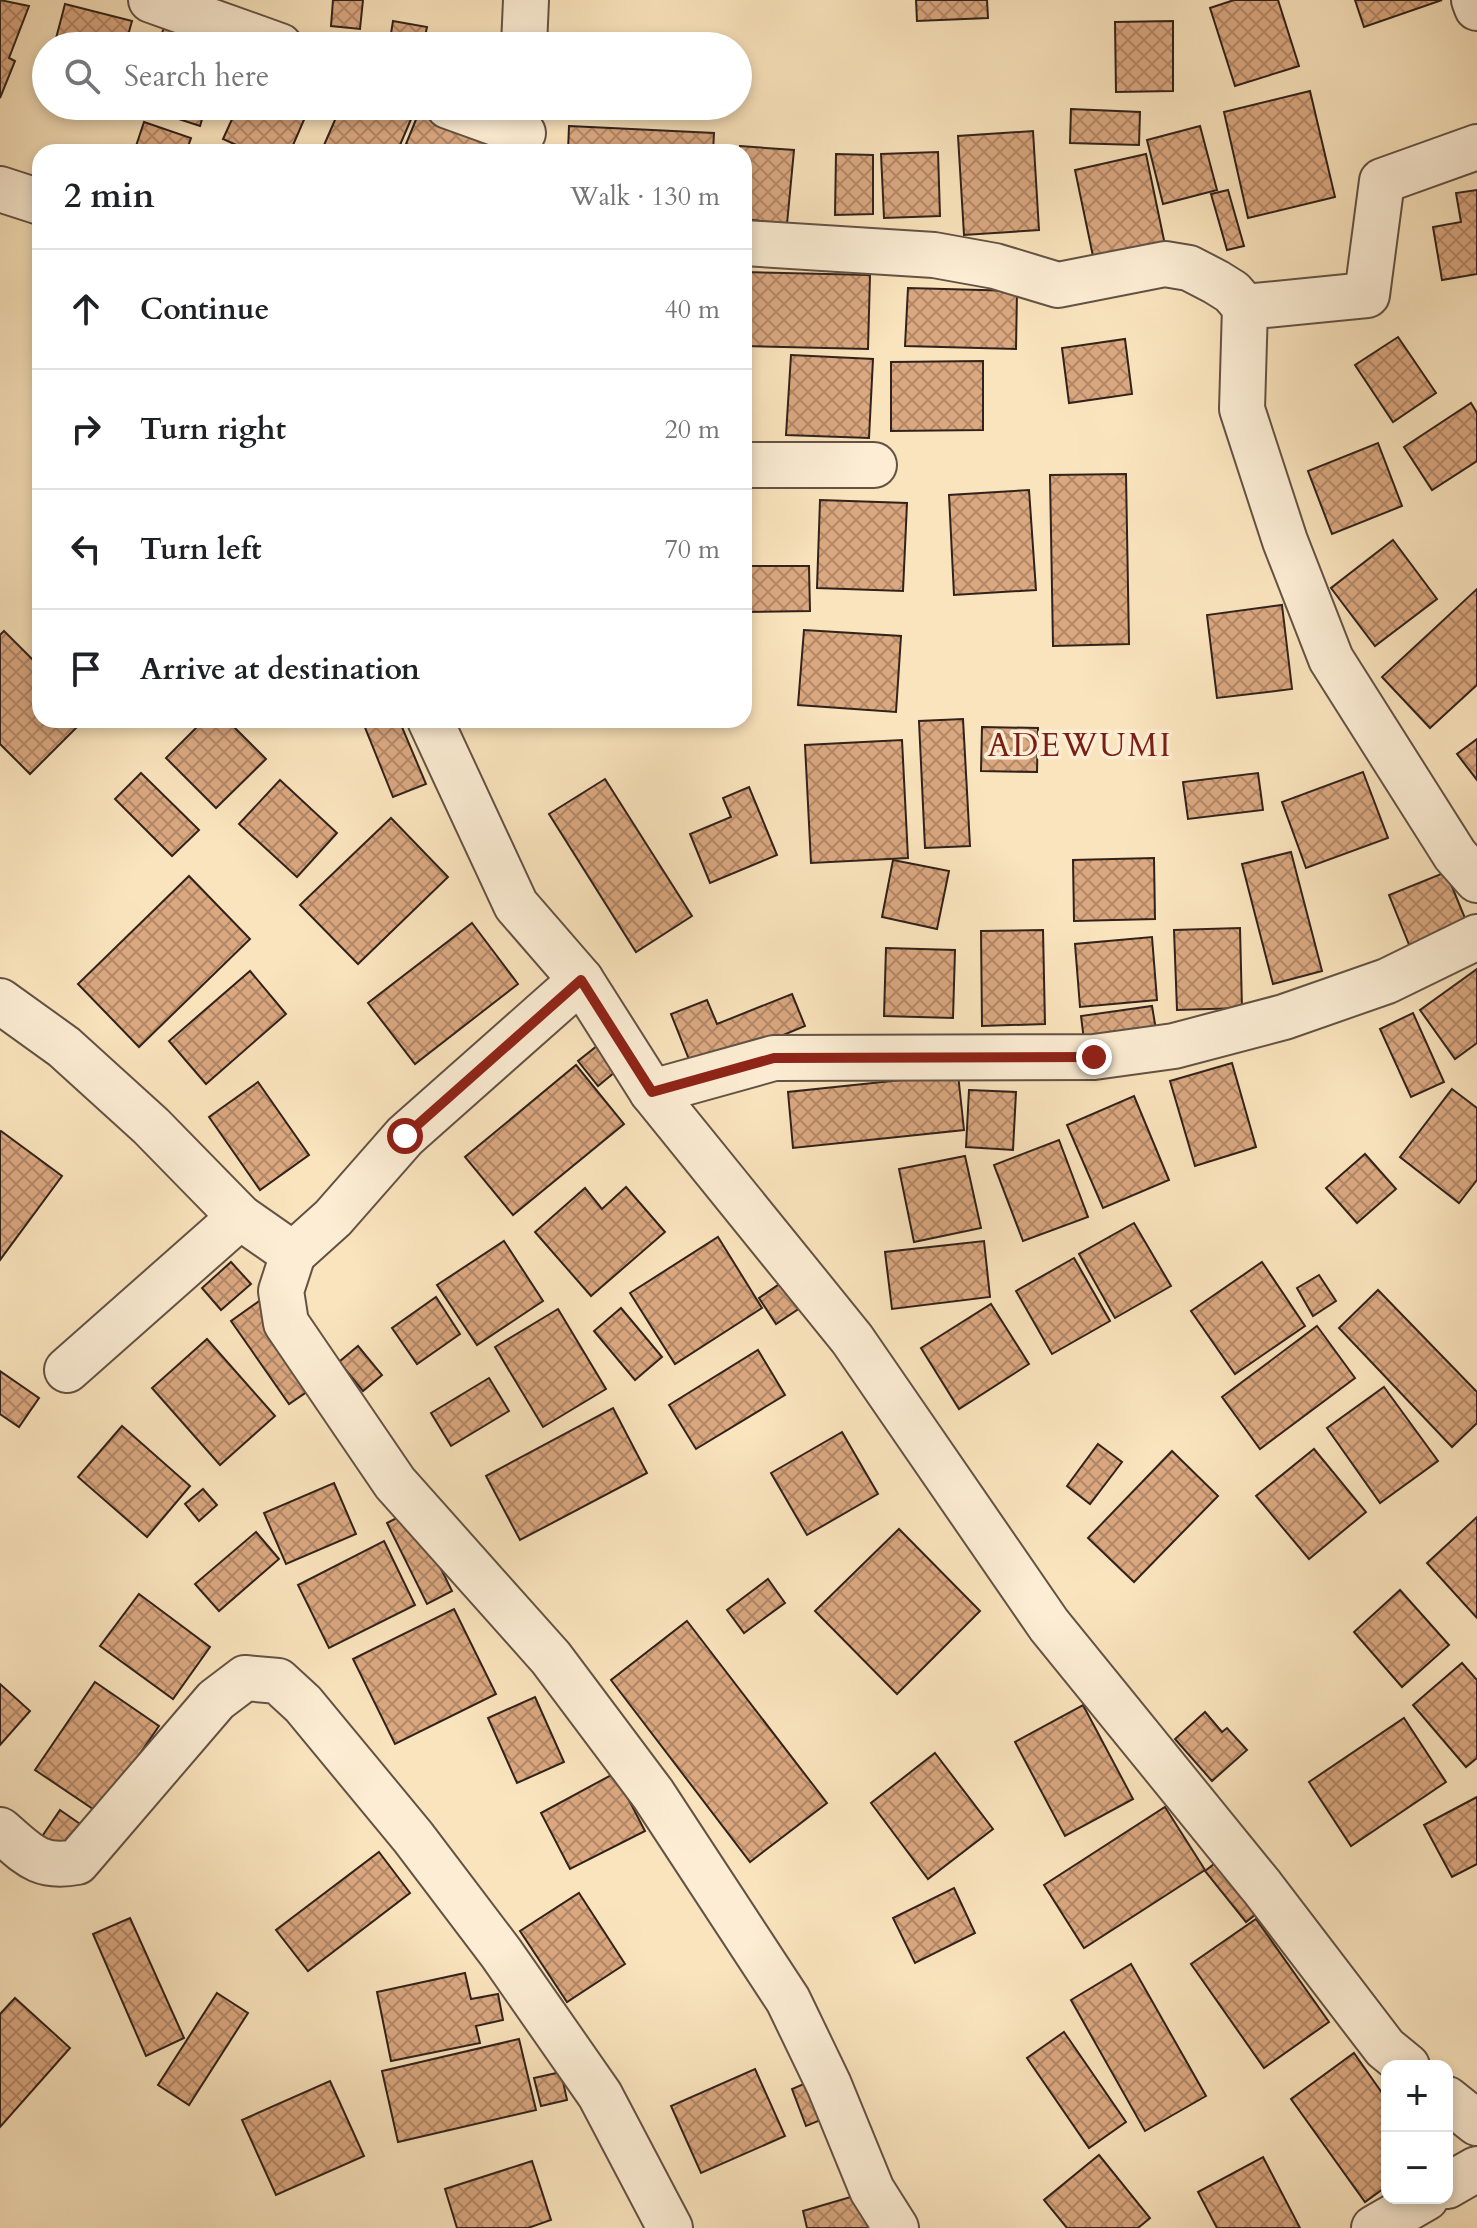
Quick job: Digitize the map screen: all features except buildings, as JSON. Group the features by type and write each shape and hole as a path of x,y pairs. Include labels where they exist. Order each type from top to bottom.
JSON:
{"street":[{"path":"151,0 241,32"},
{"path":"525,32 526,0"},
{"path":"1474,0 1477,8"},
{"path":"490,120 520,130"},
{"path":"1245,307 1367,295 1382,181 1477,147"},
{"path":"0,189 32,199"},
{"path":"752,244 934,255 995,266 1058,285 1165,264 1189,268 1232,292 1245,307 1242,409 1285,541 1331,659 1447,843 1477,880"},
{"path":"752,465 874,465"},
{"path":"434,728 516,905 581,980 652,1092 852,1339 1049,1625 1262,1887 1385,2048 1400,2060"},
{"path":"652,1092 774,1058 1094,1057 1174,1046 1284,1017 1387,981 1477,937"},
{"path":"581,980 405,1136 333,1218 293,1254 281,1291 286,1323 395,1483 551,1658 653,1794 788,2000 829,2085 872,2190 896,2228"},
{"path":"0,1001 64,1047 151,1126 240,1217 293,1254"},
{"path":"67,1370 240,1217"},
{"path":"0,1830 35,1859 53,1866 77,1862 216,1700 245,1678 278,1681 303,1704 403,1825 501,1953 600,2095 670,2228"},
{"path":"1453,2104 1477,2123"},
{"path":"1453,2183 1477,2169"},
{"path":"1374,2228 1416,2204"}],"district":[{"name":"ADEWUMI","path":"1080,746"}],"route":[{"path":"405,1136 581,980 652,1092 774,1058 1094,1057"}]}
